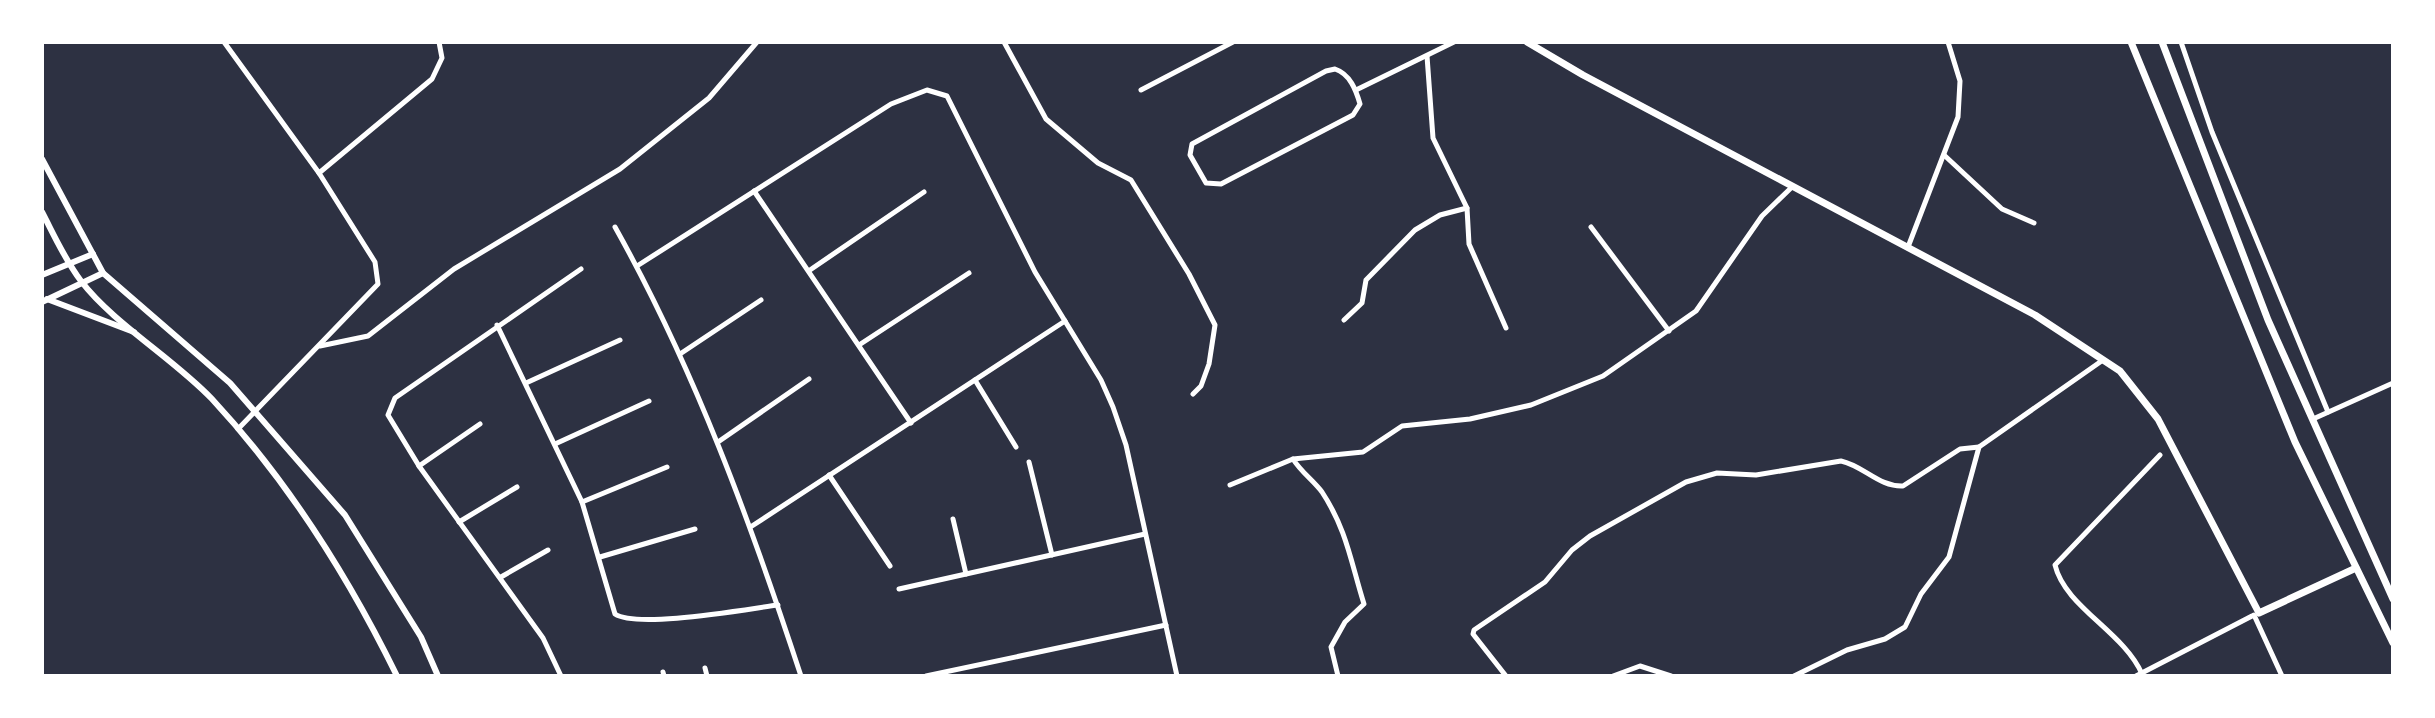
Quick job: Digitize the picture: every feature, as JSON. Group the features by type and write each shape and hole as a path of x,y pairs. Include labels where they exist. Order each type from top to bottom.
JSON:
{"main road":[{"path":"1527,42 2035,315 2120,371 2158,419 2256,614 2356,568"},
{"path":"2131,42 2295,442 2393,643"},
{"path":"2162,42 2268,320 2393,599"}],"street":[{"path":"224,42 319,173 375,262 379,277 372,292 238,430"},
{"path":"319,173 432,79 442,58 439,42"},
{"path":"320,346 368,336 454,269 620,169 709,98 757,42"},
{"path":"1004,42 1046,119 1098,163 1131,180 1189,274 1215,325 1209,364 1201,386 1193,394"},
{"path":"1141,90 1233,42"},
{"path":"1356,90 1454,42"},
{"path":"1908,247 1944,155 1960,98 1960,81 1948,42"},
{"path":"2181,42 2212,132 2328,412"},
{"path":"1427,56 1433,138 1467,208 1469,244 1506,328"},
{"path":"1326,71 1342,71 1356,90 1360,104 1353,115 1221,184 1206,183 1190,155 1192,144 1200,138 1326,71"},
{"path":"637,266 891,104 912,94 940,92 953,105 1035,272 1113,407 1177,676"},
{"path":"1944,155 2002,209 2034,223"},
{"path":"42,159 103,273 257,410 345,515 421,637 438,676"},
{"path":"1230,485 1293,459 1363,452 1402,426 1470,419 1542,401 1603,376 1669,331 1708,298 1762,216 1793,186"},
{"path":"754,191 911,423"},
{"path":"810,270 924,192"},
{"path":"1344,320 1362,303 1366,280 1415,230 1440,215 1467,208"},
{"path":"42,212 82,283 210,398 238,430 319,537 365,610 397,676"},
{"path":"615,227 680,354 718,442 752,526 801,676"},
{"path":"1591,227 1669,331"},
{"path":"42,275 93,254"},
{"path":"561,676 543,638 391,424 390,406 395,398 581,269"},
{"path":"45,301 103,273"},
{"path":"859,345 969,273"},
{"path":"680,354 761,300"},
{"path":"45,301 138,334"},
{"path":"752,526 1065,321"},
{"path":"497,325 582,502 600,557 610,604 622,619 668,618 778,605"},
{"path":"526,383 620,340"},
{"path":"1506,676 1473,634 1474,630 1545,582 1572,550 1590,536 1686,482 1717,473 1756,475 1841,461 1853,464 1880,482 1903,486 1960,449 1979,447 2104,359"},
{"path":"718,442 809,379"},
{"path":"975,380 1016,447"},
{"path":"2313,419 2393,383"},
{"path":"555,444 649,401"},
{"path":"419,466 480,424"},
{"path":"1794,676 1830,657 1885,639 1905,627 1921,594 1949,557 1979,447"},
{"path":"2160,455 2055,565 2073,595 2129,650 2139,675 2256,614 2282,676"},
{"path":"1293,459 1304,476 1320,490 1352,550 1364,604 1345,622 1331,647 1338,676"},
{"path":"1029,462 1052,555"},
{"path":"582,502 667,467"},
{"path":"829,475 890,566"},
{"path":"459,522 517,487"},
{"path":"953,519 966,574"},
{"path":"600,557 695,529"},
{"path":"899,589 1145,534"},
{"path":"501,577 548,550"},
{"path":"926,676 1166,625"},
{"path":"1613,676 1640,666 1671,676"},
{"path":"705,668 707,676"}]}
